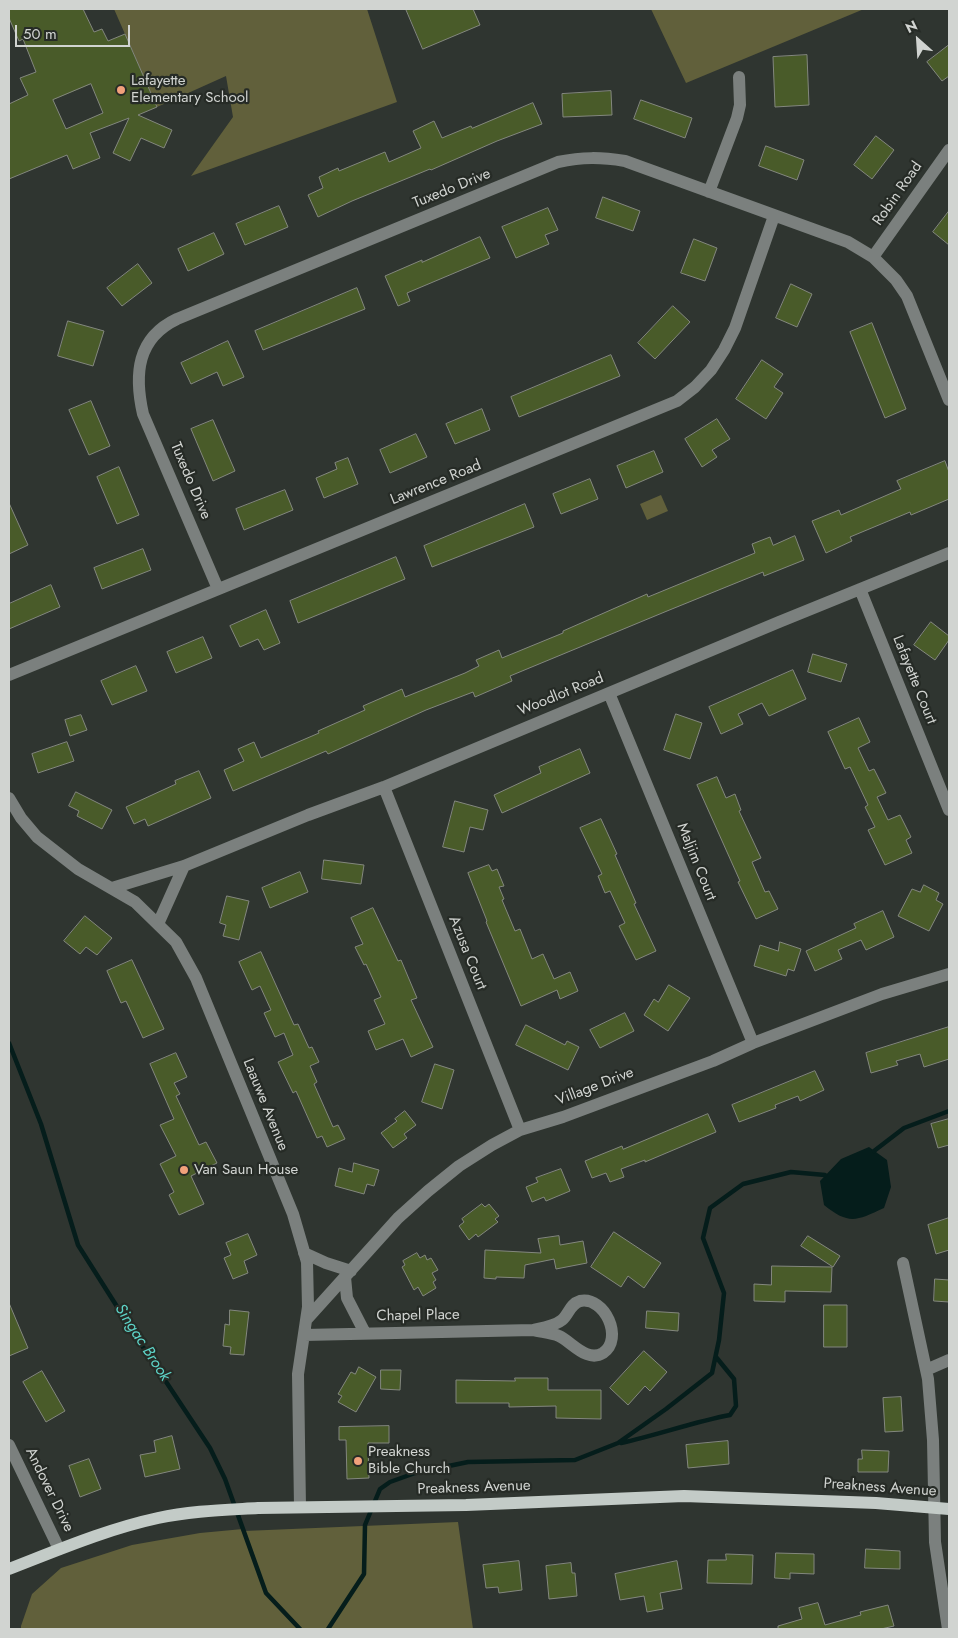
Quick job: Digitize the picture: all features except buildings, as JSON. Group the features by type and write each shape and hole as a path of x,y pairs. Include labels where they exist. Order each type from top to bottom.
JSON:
{"main road":[{"name":"Preakness Avenue","path":"9,1569 88,1538 159,1518 244,1508 466,1505 684,1496 876,1503 949,1509"}],"street":[{"path":"709,192 737,118 740,105 739,77"},
{"name":"Robin Road","path":"873,257 949,150"},
{"name":"Tuxedo Drive","path":"218,589 143,414 138,377 141,360 150,340 164,325 558,162 580,158 625,161 848,242 873,257 896,280 907,296 949,400"},
{"name":"Lawrence Road","path":"9,675 677,401 706,376 724,350 735,328 774,216"},
{"name":"Woodlot Road","path":"112,888 184,866 308,815 384,787 949,553"},
{"name":"Lafayette Court","path":"860,589 949,810"},
{"name":"Maljim Court","path":"609,693 753,1043"},
{"name":"Azusa Court","path":"384,787 520,1130"},
{"name":"Laauwe Avenue","path":"9,798 21,818 37,838 78,869 135,902 176,942 196,978 293,1214 304,1253 308,1282 307,1319 298,1374 300,1507"},
{"path":"158,924 184,866"},
{"name":"Village Drive","path":"307,1319 398,1218 459,1166 492,1144 520,1130 564,1117 713,1061 753,1043 882,994 949,974"},
{"path":"304,1253 348,1274 347,1298 365,1334"},
{"path":"903,1263 926,1370 934,1440 935,1542 948,1629"},
{"name":"Chapel Place","path":"304,1335 533,1330 555,1324 562,1320 572,1306 580,1301 588,1301 605,1313 612,1333 611,1343 602,1354 593,1356 584,1353 559,1336 533,1330"},
{"path":"926,1370 949,1360"},
{"name":"Andover Drive","path":"9,1445 59,1549"}],"shaded area":[{"path":"114,9 367,9 397,102 191,176 233,117 226,76 157,107"},
{"path":"651,9 864,9 686,83"},
{"path":"661,495 668,511 647,520 640,504"},
{"path":"458,1522 473,1629 21,1629 32,1594 61,1568 132,1545 200,1533 243,1529 244,1531"}],"water":[{"path":"869,1147 887,1160 891,1187 884,1208 859,1218 853,1219 840,1216 824,1205 820,1181 841,1159"}],"waterway":[{"name":"Singac Brook","path":"9,1043 41,1124 78,1245 210,1448 225,1479 266,1593 300,1629"},
{"path":"874,1151 904,1128 949,1111"},
{"path":"328,1629 364,1574 365,1525 380,1489 390,1482 415,1473 468,1462 575,1460 618,1443 712,1373 719,1340 724,1293 703,1238 710,1208 743,1184 791,1172 825,1175"},
{"path":"621,1443 730,1415 736,1406 734,1379 716,1357"}],"place":[{"name":"Lafayette Elementary School","path":"121,90"},
{"name":"Van Saun House","path":"184,1170"},
{"name":"Preakness Bible Church","path":"358,1461"}]}
